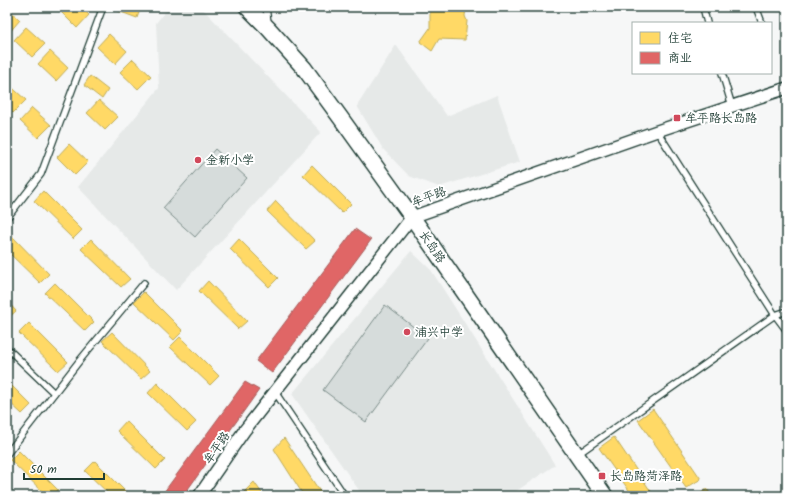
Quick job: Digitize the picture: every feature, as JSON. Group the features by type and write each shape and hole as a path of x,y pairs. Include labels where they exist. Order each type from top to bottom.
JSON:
{"street":[{"name":"长岛路","path":"247,7 304,68 340,117 412,217 604,496"},
{"name":"牟平路","path":"199,496 244,431 412,217 657,131 787,88"}],"lane":[{"path":"7,218 41,174 103,7"},
{"path":"266,7 268,28"},
{"path":"703,7 707,22"},
{"path":"756,7 762,22"},
{"path":"722,74 732,106"},
{"path":"657,131 775,315 787,330"},
{"path":"7,454 54,393 144,283"},
{"path":"576,455 775,315 787,311"},
{"path":"7,348 54,393"},
{"path":"275,392 344,496"}],"shaded area":[{"name":"金新小学","path":"169,7 201,7 321,132 176,290 78,187 159,88 156,23"},
{"path":"396,45 447,116 497,95 520,162 439,187 409,176 383,149 357,106"},
{"path":"215,149 247,178 195,237 163,208"},
{"name":"浦兴中学","path":"411,251 431,270 555,465 509,496 363,496 292,394"},
{"path":"385,305 428,338 366,422 323,390"}],"building: 住宅":[{"path":"62,7 81,7 89,15 77,28 59,10"},
{"path":"114,7 141,7 137,18 113,9"},
{"path":"310,7 323,7 312,12"},
{"path":"430,7 466,7 465,16 467,21 465,40 439,39 432,51 420,42 430,28"},
{"path":"7,8 20,20 8,34 7,33"},
{"path":"26,27 45,44 32,57 14,40"},
{"path":"109,34 127,51 115,64 97,47"},
{"path":"50,51 68,68 56,81 38,64"},
{"path":"133,59 151,76 138,89 120,72"},
{"path":"90,76 108,90 102,99 84,85"},
{"path":"7,83 26,100 13,113 7,108"},
{"path":"99,100 118,117 105,130 87,113"},
{"path":"32,108 51,125 38,138 20,121"},
{"path":"69,144 88,162 75,175 57,157"},
{"path":"312,165 351,204 342,213 303,175"},
{"path":"43,191 82,230 73,239 34,201"},
{"path":"276,201 315,241 306,249 267,211"},
{"path":"11,235 49,274 40,283 7,251 7,239"},
{"path":"91,239 130,279 121,287 81,249"},
{"path":"239,239 278,278 269,287 230,249"},
{"path":"208,281 247,321 238,329 199,291"},
{"path":"55,283 94,322 85,331 45,293"},
{"path":"144,292 183,331 174,340 134,302"},
{"path":"7,301 16,311 7,319"},
{"path":"29,323 68,362 58,371 19,333"},
{"path":"112,332 150,371 141,379 102,341"},
{"path":"180,337 219,376 210,385 170,347"},
{"path":"7,381 31,405 22,414 7,400"},
{"path":"157,383 196,422 187,431 148,393"},
{"path":"653,409 701,479 686,488 638,420"},
{"path":"126,421 165,460 156,469 117,431"},
{"path":"614,437 654,496 633,496 599,448"},
{"path":"284,438 323,496 304,496 274,449"},
{"path":"19,451 58,490 52,496 47,496 10,460"},
{"path":"95,461 130,496 111,496 85,471"},
{"path":"254,482 264,496 247,496 244,492"},
{"path":"707,489 712,496 697,496"}],"building: 商业":[{"path":"355,229 371,240 272,373 256,361"},
{"path":"245,382 259,390 183,496 161,496"}],"place":[{"name":"牟平路长岛路","path":"677,118"},
{"name":"金新小学","path":"198,160"},
{"name":"浦兴中学","path":"407,332"},
{"name":"长岛路菏泽路","path":"602,476"}]}
